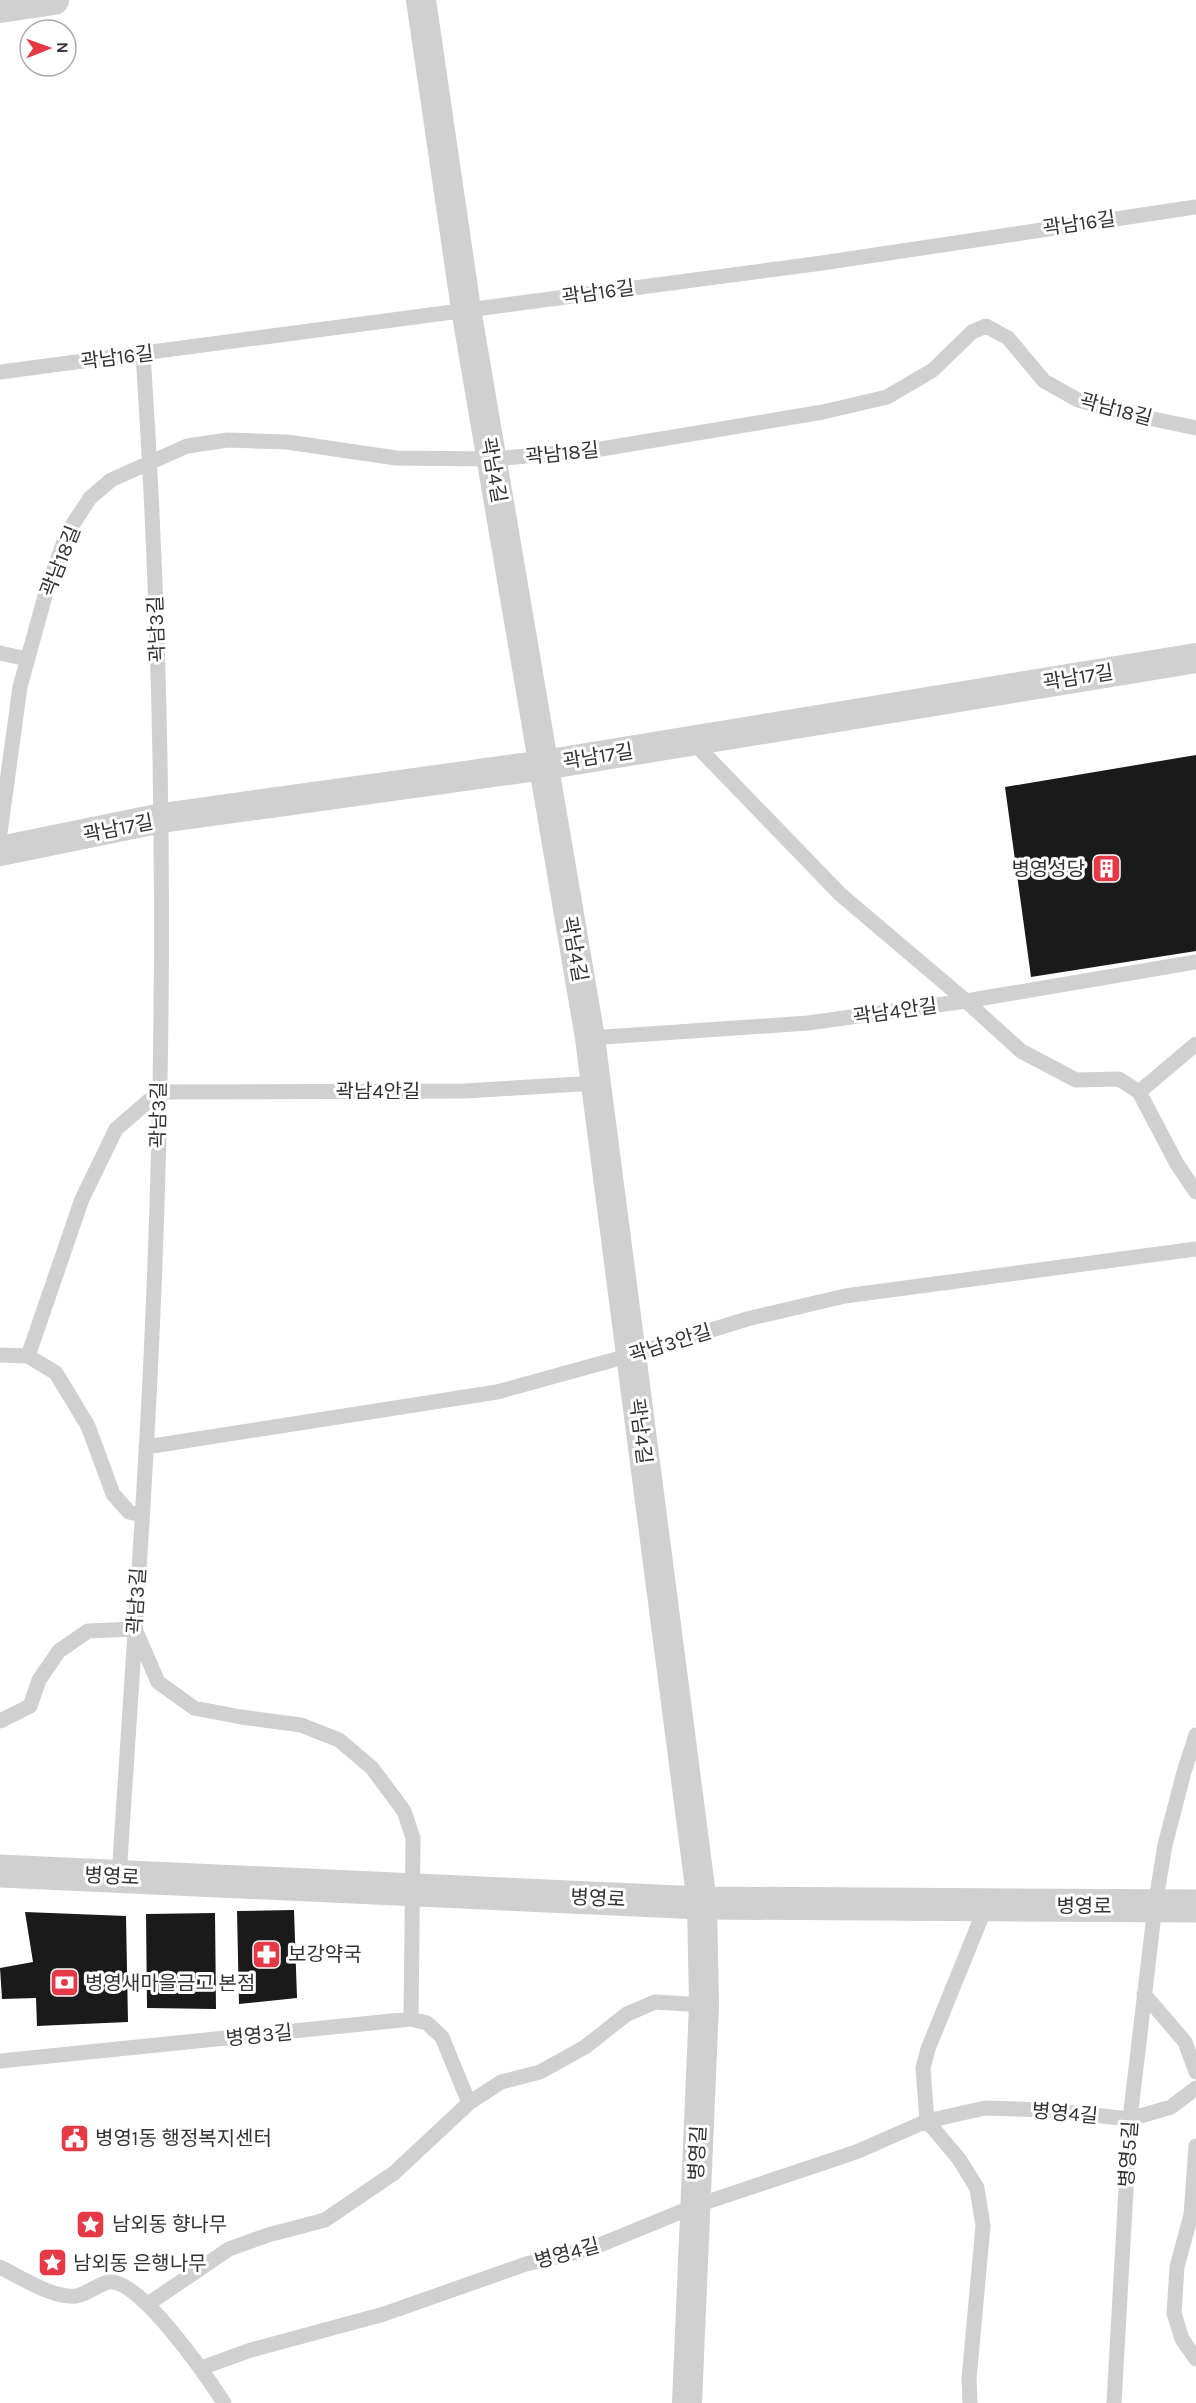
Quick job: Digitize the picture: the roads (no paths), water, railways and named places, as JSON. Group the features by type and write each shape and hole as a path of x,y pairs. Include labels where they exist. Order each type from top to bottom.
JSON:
{"street":[{"path":"0,8 54,0"},
{"name":"곽남4길","path":"421,0 466,309 590,1038 702,1903"},
{"name":"곽남17길","path":"0,851 162,819 544,765 1196,658"},
{"name":"병영로","path":"0,1871 702,1903 1196,1906"},
{"name":"병영길","path":"687,2403 704,2005 702,1903"}],"lane":[{"name":"곽남16길","path":"0,372 822,263 1196,207"},
{"name":"곽남18길","path":"0,833 20,687 45,596 67,533 90,498 111,480 187,446 228,440 287,442 396,458 492,459 595,450 823,412 887,397 933,370 972,332 986,326 1008,338 1044,381 1078,400 1196,428"},
{"name":"곽남3길","path":"119,1877 152,1355 159,1092 162,819 150,462 143,353"},
{"path":"0,653 27,659"},
{"path":"692,741 841,895 1021,1051 1076,1080 1119,1078 1139,1092 1196,1192"},
{"name":"곽남4안길","path":"590,1038 808,1023 966,1001 1196,962"},
{"path":"1139,1092 1196,1044"},
{"name":"곽남4안길","path":"159,1092 465,1091 596,1083"},
{"path":"28,1356 82,1198 111,1139 116,1129 159,1092"},
{"name":"곽남3안길","path":"146,1447 497,1392 631,1355 747,1319 845,1296 1196,1249"},
{"path":"0,1355 28,1356 56,1373 88,1426 113,1494 129,1512 142,1515"},
{"path":"0,1721 30,1706 39,1680 59,1651 68,1644 88,1631 135,1629 159,1682 194,1708 301,1725 339,1740 372,1768 404,1811 413,1838 411,2019 428,2023 442,2037 469,2103"},
{"name":"병영5길","path":"1114,2403 1130,2119 1144,1994 1165,1845 1196,1735"},
{"path":"970,2403 969,2379 983,2226 977,2188 959,2159 927,2121 923,2067 928,2049 986,1906"},
{"path":"1144,1994 1185,2042 1196,2072"},
{"path":"148,2304 229,2249 268,2235 325,2220 394,2173 469,2103 501,2082 540,2072 585,2047 627,2014 655,2002 704,2005"},
{"name":"병영3길","path":"0,2061 411,2019"},
{"name":"병영4길","path":"201,2368 251,2350 384,2314 526,2264 590,2249 695,2206 856,2152 927,2121 985,2108 1047,2110 1130,2119 1171,2107 1196,2088"},
{"path":"1196,2146 1191,2215 1176,2267 1174,2313 1182,2339 1196,2359"},
{"path":"0,2267 60,2296 77,2296 110,2282 126,2286 148,2304 201,2368 224,2403"}],"place":[{"name":"병영성당","path":"1106,869"},
{"name":"보강약국","path":"267,1954"},
{"name":"병영새마을금고 본점","path":"64,1983"},
{"name":"병영1동 행정복지센터","path":"74,2138"},
{"name":"남외동 향나무","path":"91,2224"},
{"name":"남외동 은행나무","path":"52,2263"}]}
